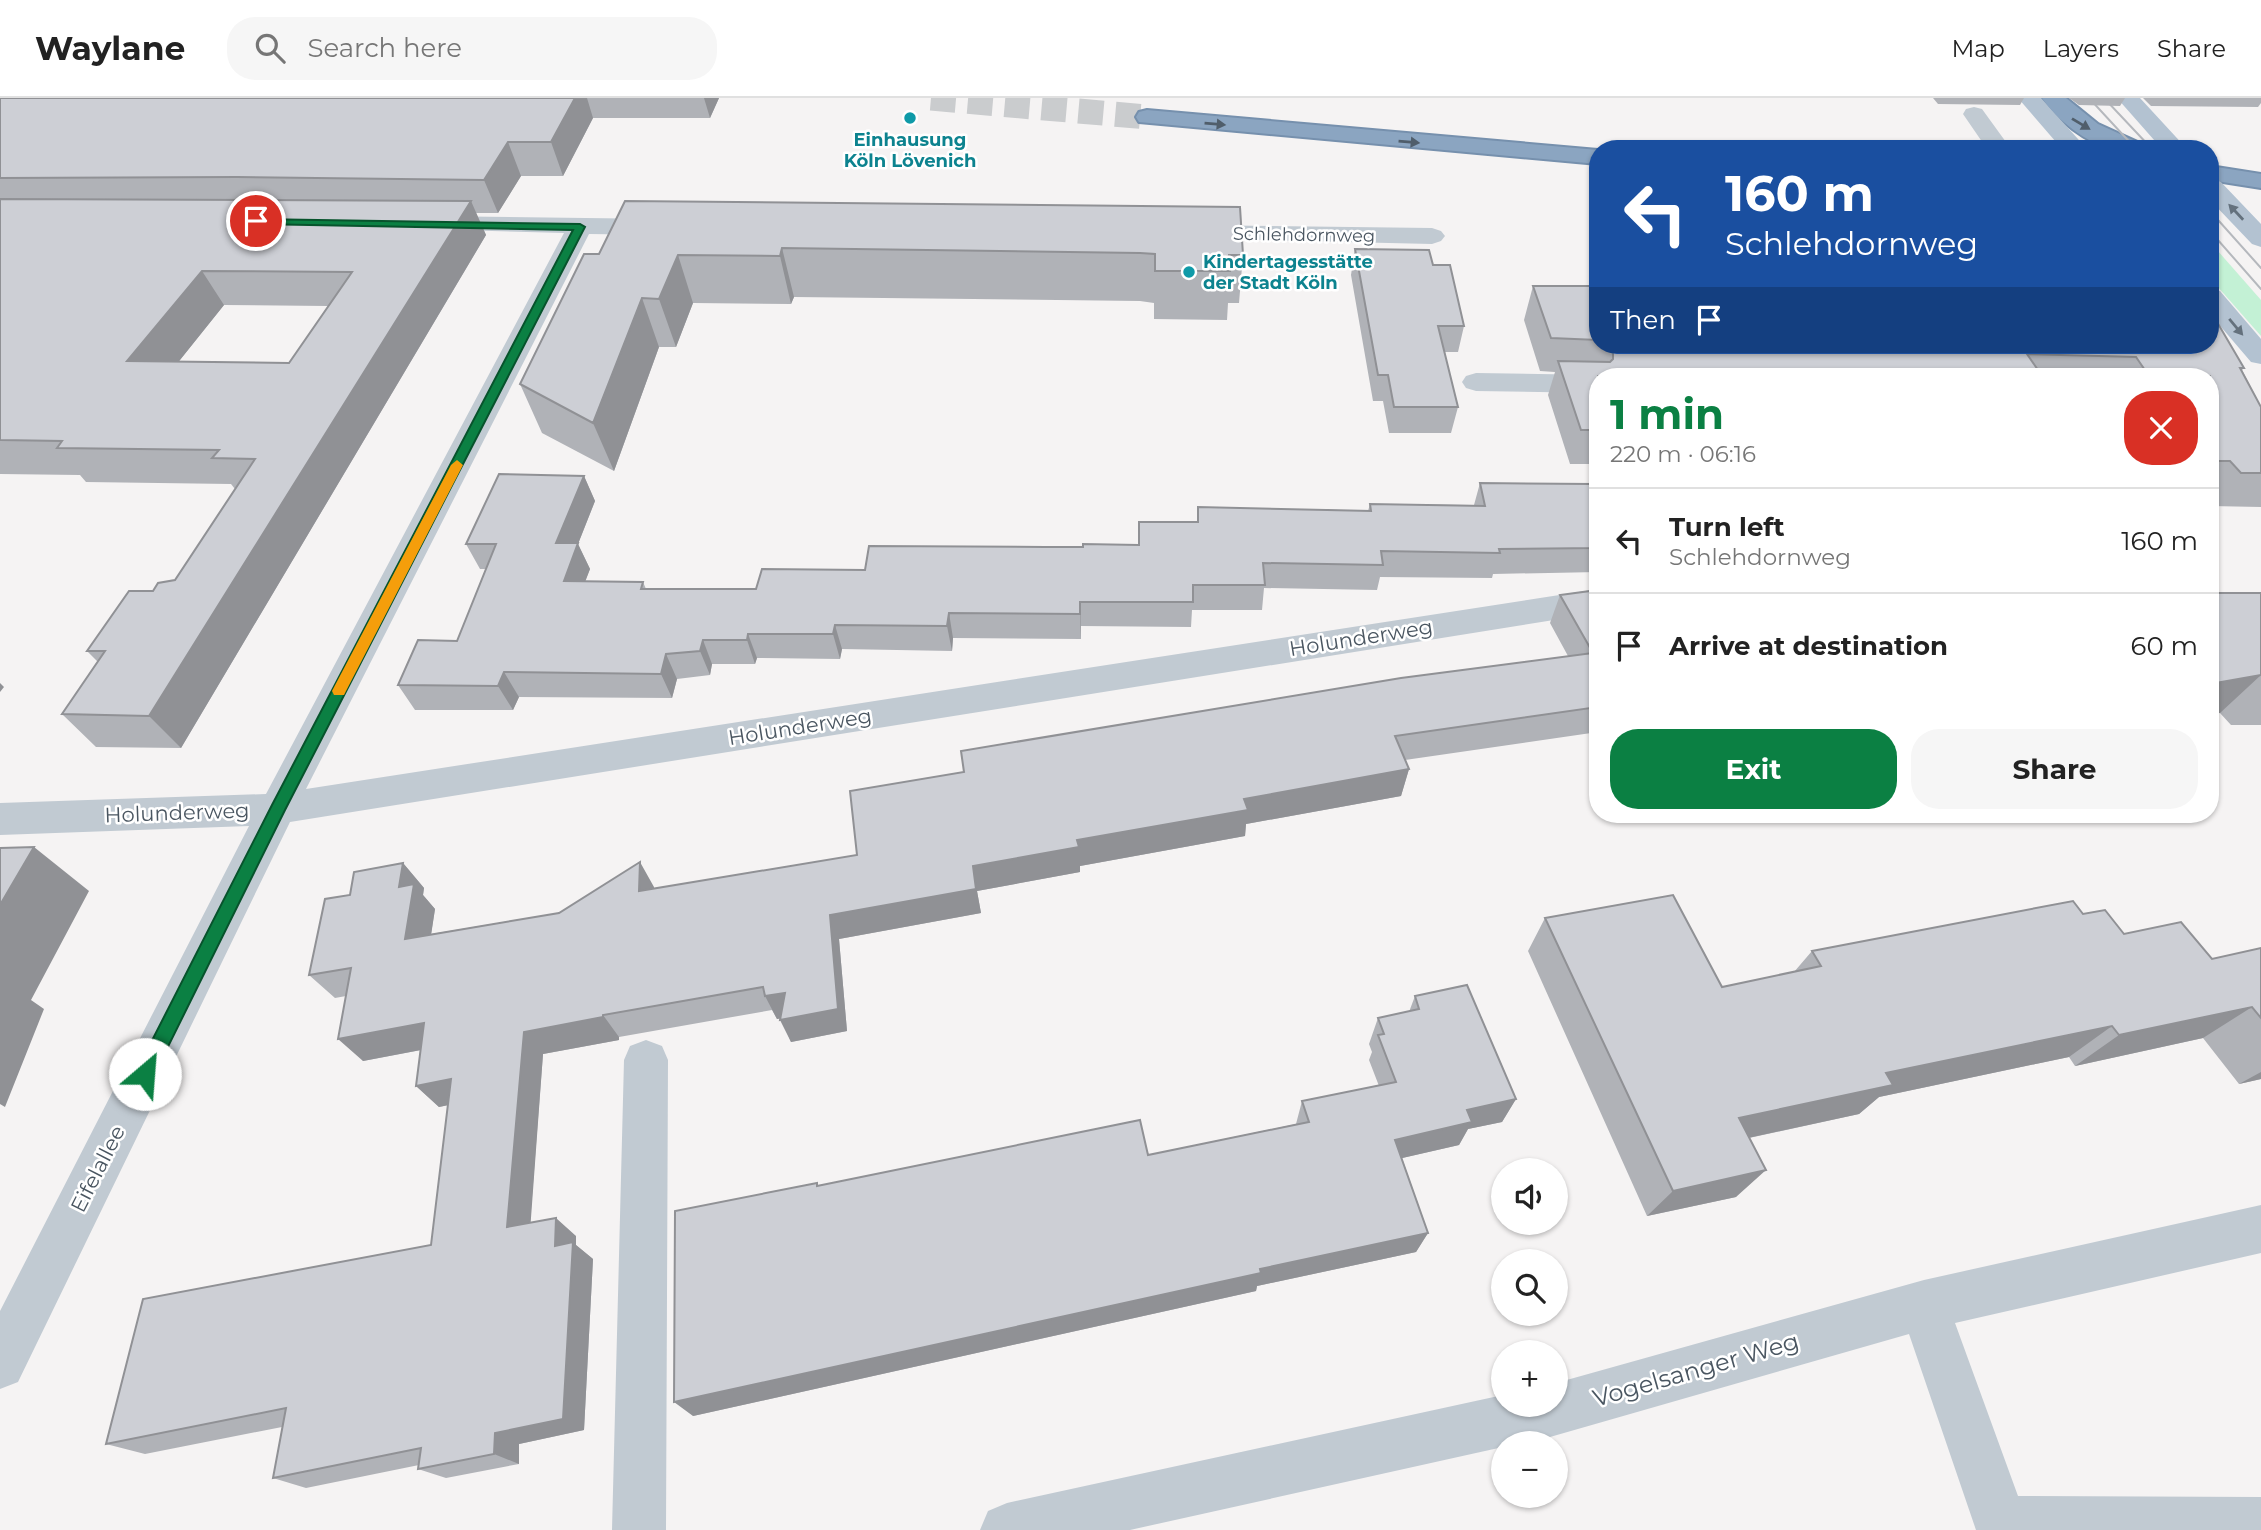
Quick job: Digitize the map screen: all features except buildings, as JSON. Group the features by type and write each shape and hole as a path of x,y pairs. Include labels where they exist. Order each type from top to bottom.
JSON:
{"highway":[{"path":"2053,98 2066,114 2141,140"},
{"path":"1147,117 1589,156"},
{"path":"2219,174 2261,181"}],"main road":[{"path":"2029,98 2067,140"},
{"path":"2128,98 2146,140"},
{"path":"2219,195 2261,239"},
{"path":"2219,307 2261,356"}],"street":[{"path":"1974,114 1993,140"},
{"path":"404,224 690,228"},
{"name":"Eifelallee","path":"0,1364 277,809 580,227"},
{"name":"Schlehdornweg","path":"1166,233 1432,236"},
{"path":"1476,382 1589,384"},
{"name":"Holunderweg","path":"0,819 277,809 1589,602"},
{"path":"639,1530 646,1060"},
{"name":"Vogelsanger Weg","path":"1030,1527 1550,1411 1924,1306 2261,1229"},
{"path":"1924,1306 2002,1527 2261,1524"}],"green space":[{"path":"2219,252 2261,300 2261,336 2219,288"}],"tunnel":[{"path":"931,98 1147,117"}],"tram line":[{"path":"2089,98 2128,140"},
{"path":"2104,98 2144,140"},
{"path":"2219,221 2261,268"},
{"path":"2219,241 2261,289"}],"slow traffic":[{"path":"339,691 457,465"}],"place":[{"name":"Einhausung Köln Lövenich","path":"910,118"},
{"name":"Kindertagesstätte der Stadt Köln","path":"1189,272"}],"route":[{"path":"145,1074 277,809 580,227 256,221"}]}
